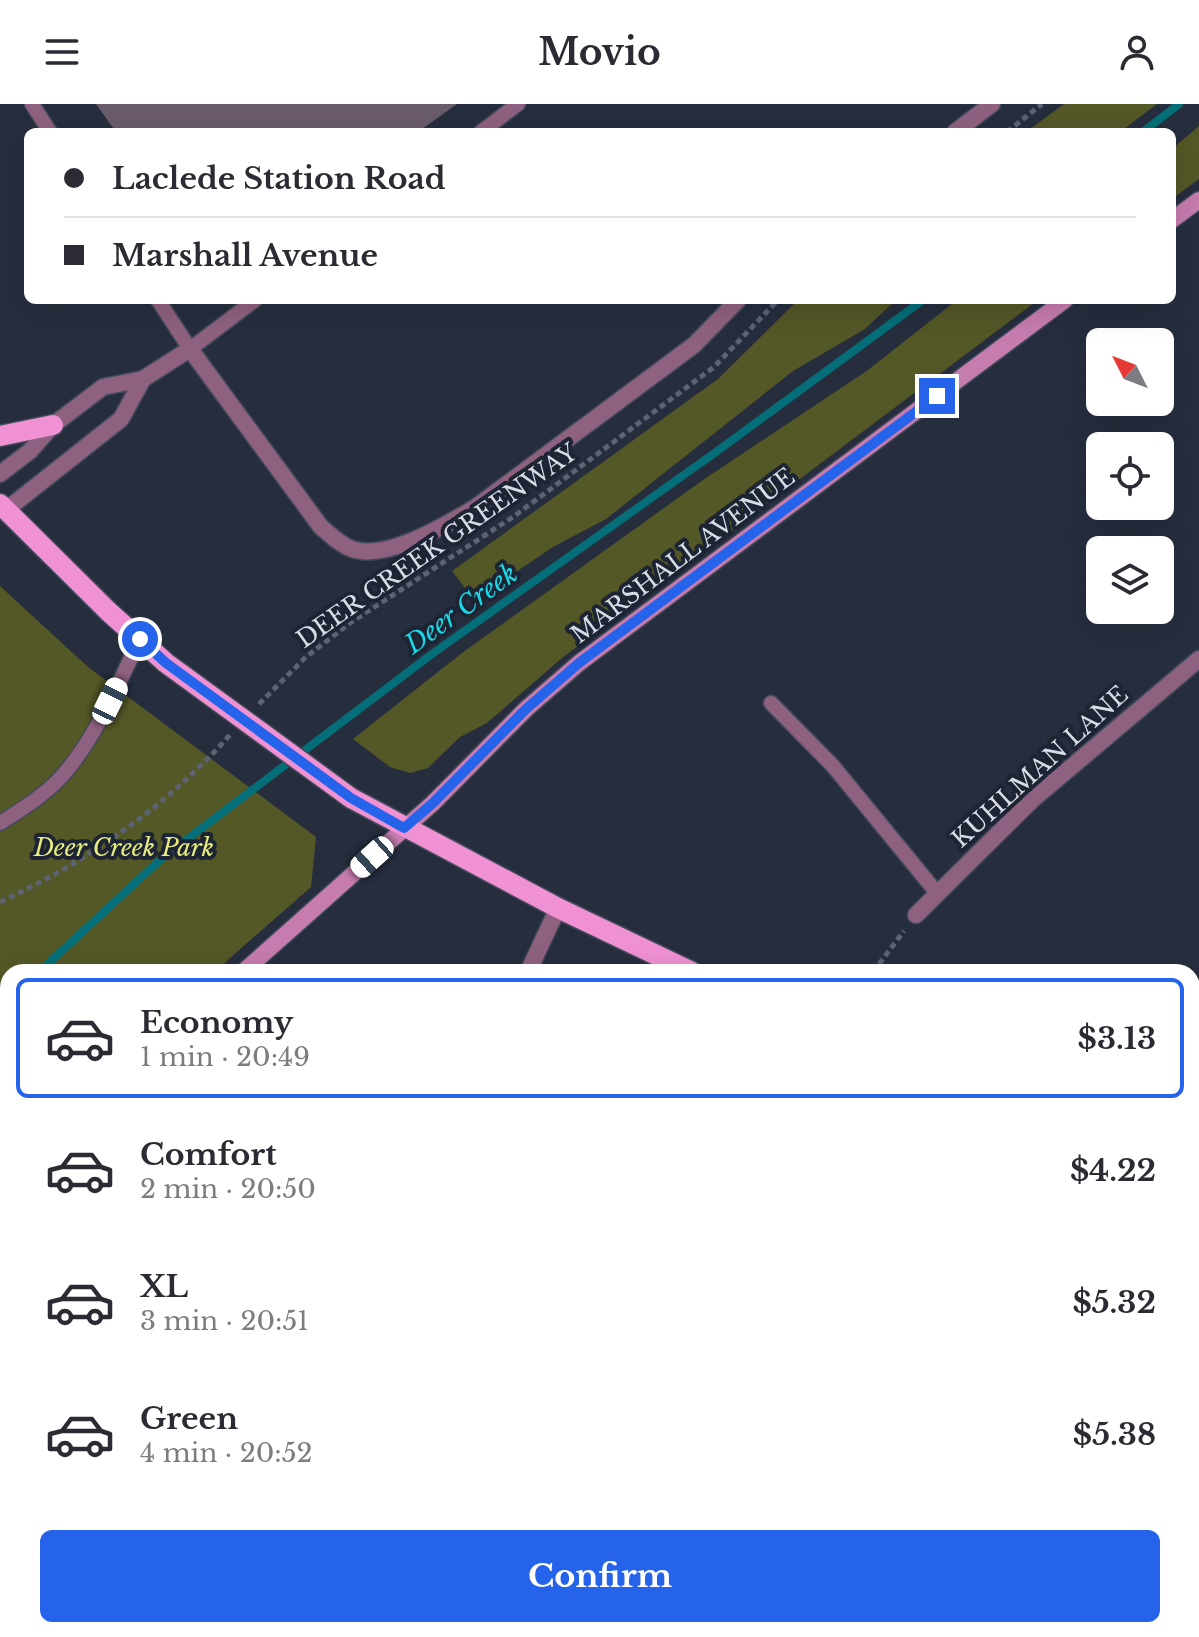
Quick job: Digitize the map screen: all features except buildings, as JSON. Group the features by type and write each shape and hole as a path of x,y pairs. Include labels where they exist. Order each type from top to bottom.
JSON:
{"main road":[{"path":"0,436 53,425"},
{"path":"3,507 166,663 351,798 558,908 675,964"}],"street":[{"path":"960,128 992,104"},
{"path":"1176,217 1199,200"},
{"path":"0,474 30,451 53,425 103,387 143,379 190,349 321,527 339,543 354,550 376,552 439,529 476,507 694,345 734,304"},
{"name":"MARSHALL AVENUE","path":"252,964 433,803 526,709 579,663 1060,304"},
{"path":"3,507 121,419 143,379"},
{"name":"KUHLMAN LANE","path":"916,915 1031,801 1199,659"},
{"path":"532,964 558,908"}],"lane":[{"path":"32,104 47,128"},
{"path":"486,128 518,104"},
{"path":"161,304 190,349 250,304"},
{"path":"0,823 32,803 67,771 103,715 140,639"},
{"path":"771,703 833,766 937,893"}],"path":[{"path":"1012,128 1042,104"},
{"name":"DEER CREEK GREENWAY","path":"256,707 306,657 350,623 513,517 714,367 774,304"},
{"path":"0,902 40,883 134,825 193,775 236,729"},
{"path":"879,964 916,915"}],"green space":[{"path":"1064,104 1157,104 1125,128 1031,128"},
{"path":"1199,126 1199,179 1176,196 1176,146"},
{"path":"794,304 892,304 865,329 793,371 606,519 553,547 474,600 452,571 718,379"},
{"path":"952,304 1033,304 562,658 487,723 460,737 428,768 410,773 390,767 353,739 462,653 703,480 868,370"},
{"name":"Deer Creek Park","path":"0,586 88,667 316,837 311,887 223,964 0,964"}],"waterway":[{"name":"Deer Creek","path":"1148,128 1179,104"},
{"name":"Deer Creek","path":"48,964 161,859 432,654 918,304"}],"route":[{"path":"140,639 166,663 351,798 404,828 526,709 579,663 937,396"}]}
